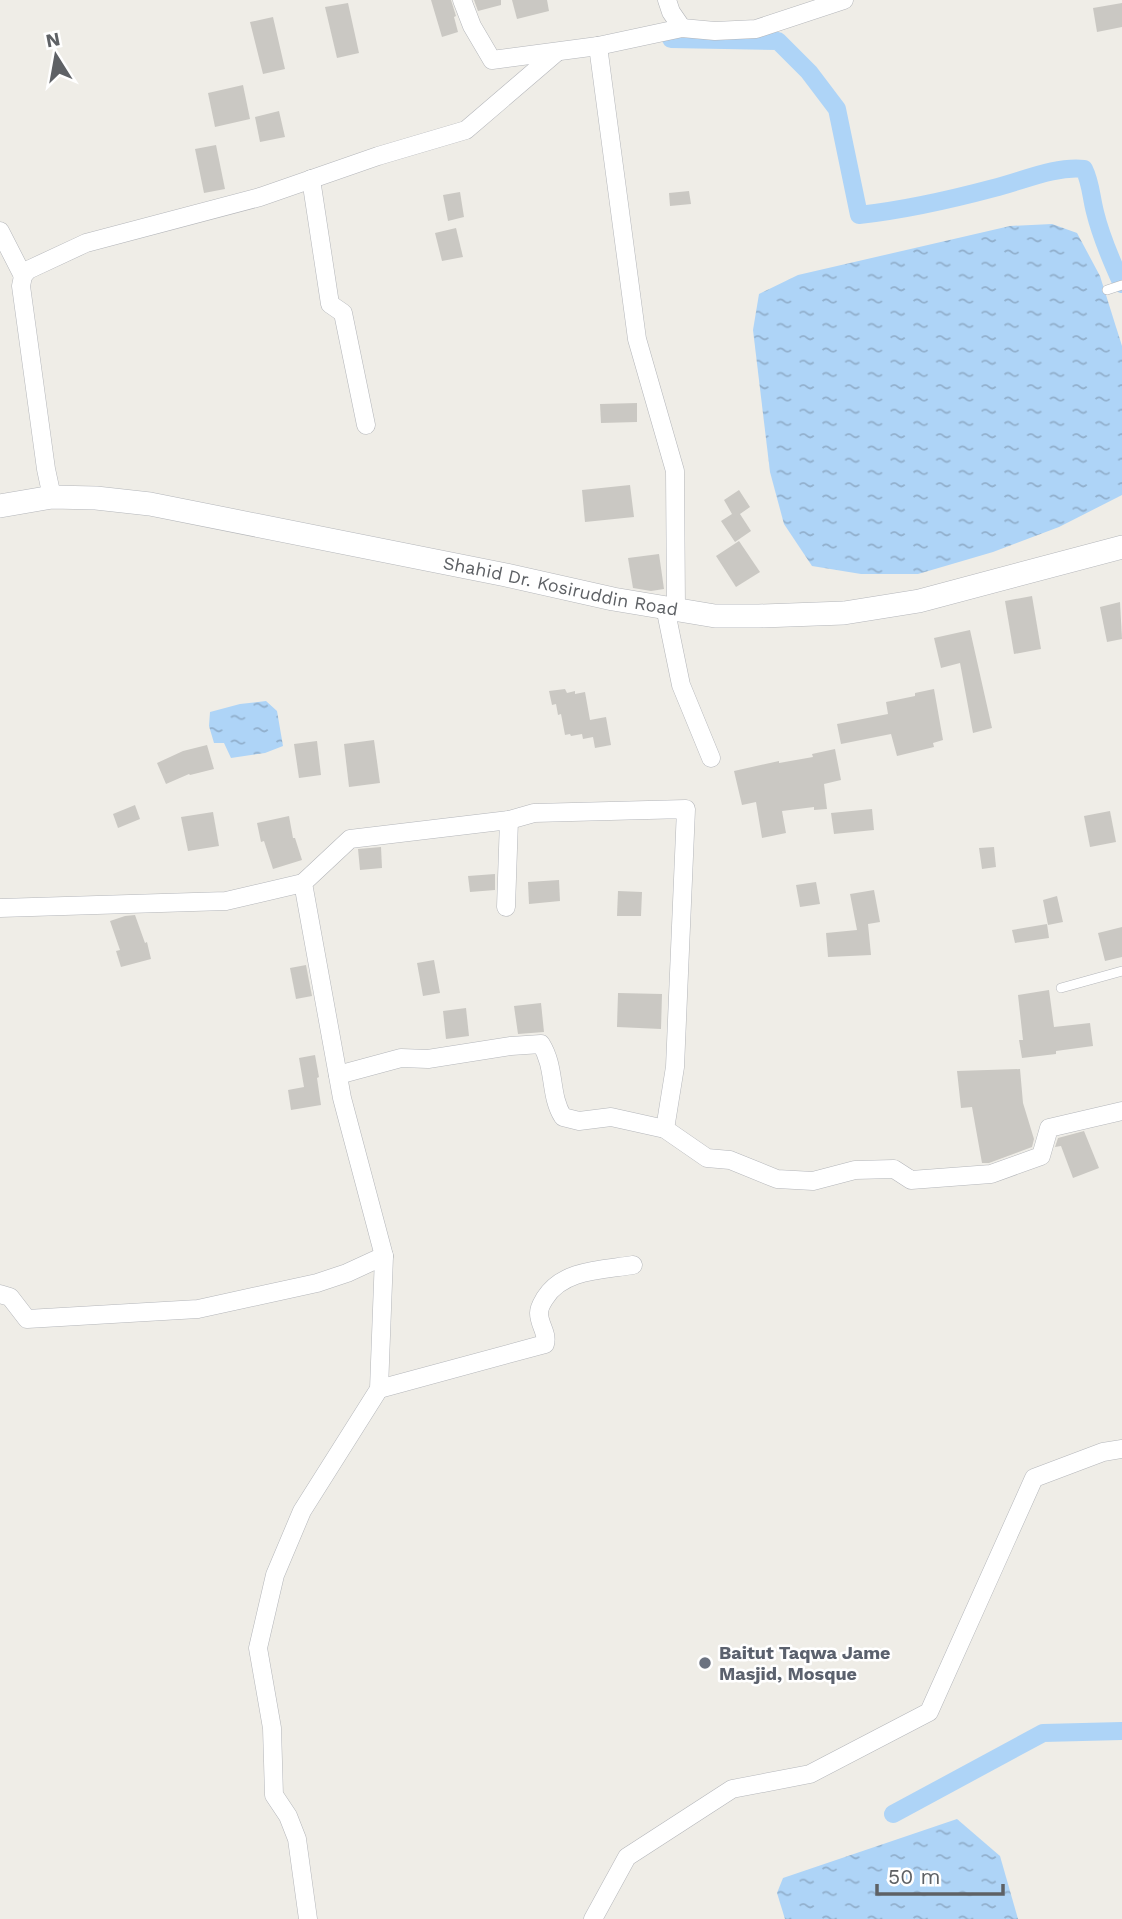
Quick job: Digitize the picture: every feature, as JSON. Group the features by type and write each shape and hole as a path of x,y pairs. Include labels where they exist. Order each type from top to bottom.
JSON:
{"street":[{"path":"462,0 472,26 492,60 598,46 682,28 756,29 844,0"},
{"path":"667,0 671,12 682,28"},
{"path":"598,46 637,339 676,471 671,608 681,685 711,758"},
{"path":"52,497 21,286 23,276 28,270 86,243 260,197 378,156 466,130 557,52"},
{"path":"311,179 330,304 342,313 366,425"},
{"path":"0,231 23,276"},
{"name":"Shahid Dr. Kosiruddin Road","path":"0,506 52,497 96,498 150,504 613,599 715,615 844,613 919,601 1122,547"},
{"path":"0,908 226,901 303,883 350,839 509,820 534,813 686,809 675,1067 664,1129"},
{"path":"506,907 509,820"},
{"path":"303,883 342,1098 384,1256 380,1389 302,1511 275,1575 258,1648 272,1728 274,1796 288,1816 297,1839 308,1919"},
{"path":"338,1076 401,1058 428,1059 541,1044 549,1056 558,1109 563,1117 579,1121 611,1118 664,1129 707,1158 730,1160 777,1179 813,1181 855,1170 894,1169 911,1180 991,1174 1041,1156 1049,1128 1122,1111"},
{"path":"0,1294 10,1297 27,1319 198,1309 317,1283 384,1256"},
{"path":"380,1389 545,1344 547,1337 538,1316 551,1288 571,1276 634,1265"},
{"path":"593,1919 627,1857 732,1789 810,1774 929,1712 1034,1478 1102,1452 1122,1449"}],"lane":[{"path":"1061,988 1122,971"}],"water":[{"path":"1052,224 1077,233 1100,276 1122,346 1122,495 1059,527 993,552 918,574 861,574 812,566 784,524 770,472 753,330 759,294 798,275 1010,226"},
{"path":"266,701 277,711 283,746 265,753 231,758 224,743 214,743 209,726 210,712"},
{"path":"957,1819 1000,1856 1018,1919 785,1919 777,1893 783,1878"}],"building":[{"path":"431,0 451,0 458,32 442,37"},
{"path":"474,0 501,0 501,5 478,11"},
{"path":"512,0 547,0 549,11 517,19"},
{"path":"348,3 359,53 337,58 325,7"},
{"path":"1122,3 1122,27 1097,32 1093,8"},
{"path":"273,17 285,69 263,74 250,22"},
{"path":"243,85 250,119 215,127 208,93"},
{"path":"279,111 285,137 260,142 255,117"},
{"path":"216,145 225,189 204,193 195,149"},
{"path":"689,191 691,204 670,206 669,193"},
{"path":"460,192 464,217 448,221 443,195"},
{"path":"456,228 463,257 442,261 435,233"},
{"path":"637,403 637,422 601,423 600,404"},
{"path":"630,485 634,517 585,522 582,490"},
{"path":"739,490 750,507 740,514 751,531 735,542 721,521 732,514 724,500"},
{"path":"739,541 760,572 736,587 716,556"},
{"path":"659,554 664,589 651,591 633,588 628,558"},
{"path":"1032,596 1041,649 1014,654 1005,601"},
{"path":"1120,602 1122,639 1107,642 1100,607"},
{"path":"970,630 992,728 973,733 960,663 941,668 934,638"},
{"path":"565,689 567,693 585,692 590,720 606,717 611,745 595,748 593,737 583,739 582,734 565,735 561,714 558,715 556,704 552,705 549,691"},
{"path":"934,689 943,740 933,743 934,747 897,756 891,734 841,744 837,724 888,714 886,702"},
{"path":"374,740 380,783 349,787 344,744"},
{"path":"317,741 321,775 299,778 294,744"},
{"path":"207,745 214,769 189,774 166,784 157,763 183,751"},
{"path":"835,749 841,780 824,784 827,809 814,810 814,807 782,811 786,833 762,838 756,802 742,805 734,771 813,757 812,754"},
{"path":"135,805 140,819 118,828 113,814"},
{"path":"872,809 874,830 834,834 831,813"},
{"path":"1110,811 1116,842 1090,847 1084,816"},
{"path":"213,812 219,846 188,851 181,817"},
{"path":"289,816 293,838 302,860 273,869 264,841 261,842 257,823"},
{"path":"381,847 382,868 360,870 358,849"},
{"path":"994,847 996,867 982,869 979,848"},
{"path":"495,874 495,890 470,892 468,876"},
{"path":"559,880 560,901 529,904 528,882"},
{"path":"816,882 820,904 800,907 796,885"},
{"path":"874,890 880,922 868,924 871,955 828,957 826,933 857,930 850,894"},
{"path":"618,891 642,892 641,916 617,916"},
{"path":"1057,896 1063,922 1048,925 1043,900"},
{"path":"135,915 151,959 121,967 116,951 120,950 110,921"},
{"path":"1047,924 1049,938 1015,943 1012,930"},
{"path":"1122,927 1122,957 1105,961 1098,933"},
{"path":"434,960 440,993 423,996 417,963"},
{"path":"306,965 312,996 296,999 290,968"},
{"path":"1049,990 1054,1027 1090,1023 1093,1046 1022,1058 1019,1040 1023,1040 1018,995"},
{"path":"618,993 662,994 661,1029 617,1027"},
{"path":"541,1003 544,1032 518,1034 514,1006"},
{"path":"466,1008 469,1036 446,1039 443,1011"},
{"path":"315,1055 321,1105 291,1110 288,1090 304,1087 299,1058"},
{"path":"1020,1069 1023,1103 1034,1139 1032,1147 989,1163 982,1163 972,1107 961,1108 957,1071"},
{"path":"1084,1131 1099,1168 1073,1178 1061,1146 1055,1147 1058,1138"}],"waterway":[{"path":"671,39 778,41 809,72 837,109 859,215 944,200 1050,172 1084,169 1100,230 1122,284"},
{"path":"893,1814 1043,1733 1122,1731"}],"place":[{"name":"Baitut Taqwa Jame Masjid, Mosque","path":"705,1663"}]}
